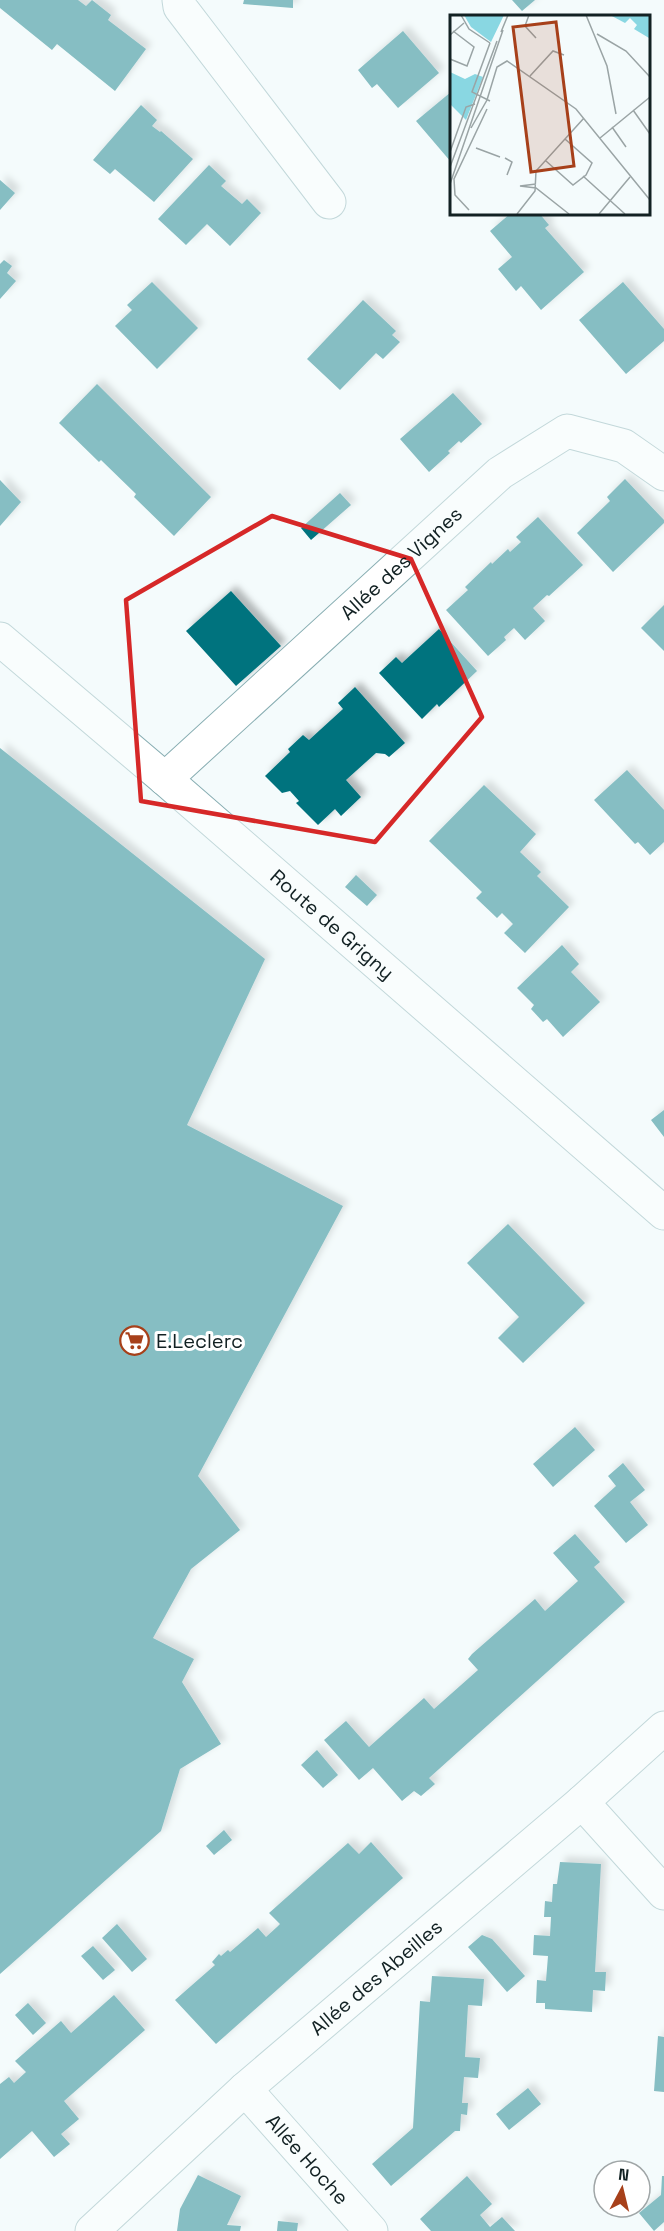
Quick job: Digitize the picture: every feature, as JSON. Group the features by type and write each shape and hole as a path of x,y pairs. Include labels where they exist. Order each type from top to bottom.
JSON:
{"street":[{"path":"180,0 180,8 329,202"},
{"name":"Allée des Vignes","path":"165,779 500,473 567,431 624,446 664,474"},
{"name":"Route de Grigny","path":"0,639 165,779 664,1213"},
{"name":"Allée des Abeilles","path":"92,2231 245,2089 582,1802 664,1728"},
{"path":"582,1802 664,1893"},
{"name":"Allée Hoche","path":"245,2089 370,2231"}],"highlighted area":[{"path":"272,516 411,559 482,717 375,842 141,801 126,600"}],"building":[{"path":"0,0 78,0 86,6 92,0 111,15 108,20 146,49 115,91 57,44 52,50 0,8"},
{"path":"244,0 293,0 293,8 243,4"},
{"path":"512,0 535,0 522,11"},
{"path":"403,31 439,73 398,108 377,84 372,88 358,70"},
{"path":"450,93 450,161 416,121"},
{"path":"141,105 157,120 152,126 193,159 154,202 115,169 110,174 93,160"},
{"path":"209,165 226,181 221,186 242,204 247,199 261,213 230,246 207,224 186,245 158,219"},
{"path":"0,180 15,193 0,210"},
{"path":"510,214 540,214 549,225 545,228 584,272 541,310 521,286 516,291 498,269 512,257 490,231"},
{"path":"4,260 12,266 7,273 16,281 0,299 0,264"},
{"path":"152,282 198,328 157,369 115,326 132,310 127,305"},
{"path":"623,282 664,329 664,341 626,374 579,320"},
{"path":"363,300 396,331 392,335 400,342 383,359 376,353 340,390 307,359"},
{"path":"97,384 211,497 174,536 134,497 136,494 59,423"},
{"path":"453,393 482,424 461,443 459,441 448,451 450,453 429,472 400,439"},
{"path":"625,479 664,520 664,523 613,572 577,533 610,501 607,497"},
{"path":"0,480 21,502 0,526"},
{"path":"340,493 351,505 311,540 301,528"},
{"path":"538,517 583,565 533,608 545,621 525,640 514,628 504,637 506,640 488,656 446,610 468,590 465,587 491,562 492,564 508,549 510,552 521,542 516,537"},
{"path":"231,591 281,646 236,686 186,631"},
{"path":"664,605 664,651 641,628"},
{"path":"439,629 477,671 439,707 437,704 422,719 379,673 396,657 402,663"},
{"path":"355,687 405,743 389,757 376,753 346,780 361,797 341,816 335,809 318,825 296,803 299,801 290,791 282,793 265,776 290,752 288,749 303,735 309,740 343,709 338,703"},
{"name":"E.Leclerc","path":"0,748 265,959 187,1125 343,1206 198,1476 240,1530 191,1569 153,1638 194,1659 182,1682 221,1744 180,1769 161,1831 0,1974"},
{"path":"627,770 664,810 664,842 650,855 638,842 635,844 594,800"},
{"path":"484,785 536,834 520,852 541,872 537,876 569,907 525,953 504,933 513,924 502,913 497,918 476,898 482,892 429,841"},
{"path":"356,875 377,895 367,906 345,887"},
{"path":"562,945 579,964 571,972 600,1002 563,1037 547,1019 543,1022 531,1009 534,1005 517,988"},
{"path":"664,1110 664,1137 651,1120"},
{"path":"508,1224 585,1303 523,1363 498,1338 519,1317 467,1263"},
{"path":"575,1427 595,1450 553,1487 533,1464"},
{"path":"623,1463 645,1490 630,1502 648,1525 626,1543 594,1506 616,1486 608,1476"},
{"path":"575,1534 600,1562 594,1567 625,1602 429,1778 435,1784 421,1796 414,1791 402,1801 373,1768 359,1780 324,1740 346,1721 369,1747 424,1698 434,1709 478,1670 468,1659 472,1654 535,1599 545,1611 578,1581 553,1553"},
{"path":"317,1750 338,1775 323,1788 301,1765"},
{"path":"224,1830 232,1840 214,1855 206,1846"},
{"path":"371,1842 403,1878 216,2044 175,2000 215,1965 212,1962 219,1954 221,1956 228,1950 230,1952 258,1928 266,1937 280,1924 269,1913 348,1843 359,1854"},
{"path":"560,1862 601,1864 595,1972 606,1972 605,1991 593,1990 592,2012 545,2009 545,2003 536,2003 537,1980 546,1981 548,1956 533,1955 534,1935 550,1936 551,1917 544,1917 545,1901 552,1902 553,1884 557,1884"},
{"path":"117,1924 147,1959 132,1972 102,1938"},
{"path":"482,1935 492,1939 525,1976 507,1992 468,1947"},
{"path":"93,1946 115,1970 103,1980 81,1956"},
{"path":"432,1976 484,1979 482,2006 468,2005 465,2057 480,2058 478,2078 464,2077 462,2103 468,2103 467,2115 461,2114 460,2131 455,2131 391,2186 372,2164 413,2128 420,2001 430,2002"},
{"path":"114,1995 145,2030 64,2101 79,2119 61,2134 70,2144 54,2157 32,2131 0,2159 0,2084 9,2077 14,2083 26,2072 15,2061 61,2021 71,2033"},
{"path":"28,2003 46,2023 33,2035 15,2015"},
{"path":"658,2036 664,2037 664,2092 654,2091"},
{"path":"528,2088 541,2104 509,2130 496,2114"},
{"path":"198,2175 241,2196 227,2225 241,2226 240,2231 177,2231 180,2209"},
{"path":"467,2176 492,2204 480,2215 490,2227 502,2217 515,2231 431,2231 420,2219"},
{"path":"662,2176 664,2176 664,2222 654,2231 644,2219 652,2219 652,2202 661,2195"},
{"path":"278,2221 298,2223 297,2231 277,2231"}],"place":[{"name":"E.Leclerc","path":"135,1341"}]}
